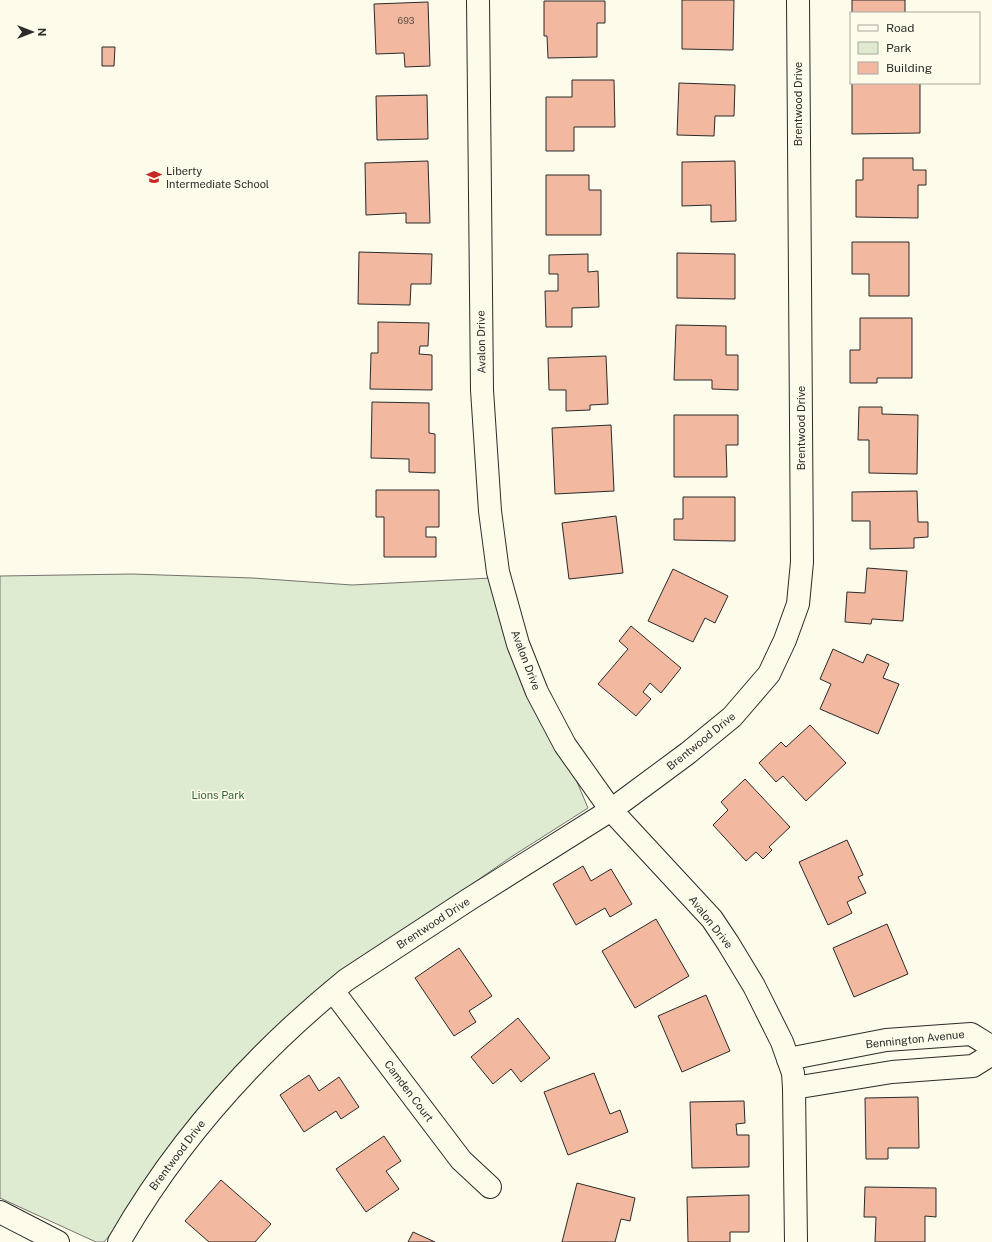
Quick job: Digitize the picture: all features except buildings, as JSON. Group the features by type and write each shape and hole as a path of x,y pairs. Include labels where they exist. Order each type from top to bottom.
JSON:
{"street":[{"name":"Avalon Drive","path":"478,0 482,390 490,511 498,572 518,644 537,692 565,745 611,810 712,919 754,986 782,1042 792,1073 794,1088 796,1242"},
{"name":"Brentwood Drive","path":"119,1242 140,1205 192,1133 288,1031 333,991 346,980 468,900 611,810 688,754 732,717 769,674 798,604 802,562 798,0"},
{"name":"Camden Court","path":"333,991 460,1160 490,1187"},
{"name":"Bennington Avenue","path":"788,1059 886,1040 971,1034 992,1046"},
{"path":"794,1088 892,1072 973,1066 992,1054"},
{"path":"0,1212 58,1242"}],"green space":[{"name":"Lions Park","path":"132,574 253,578 352,585 491,578 588,808 511,857 306,999 104,1242 96,1242 0,1198 0,576"}],"place":[{"name":"Liberty Intermediate School","path":"154,177"}]}
